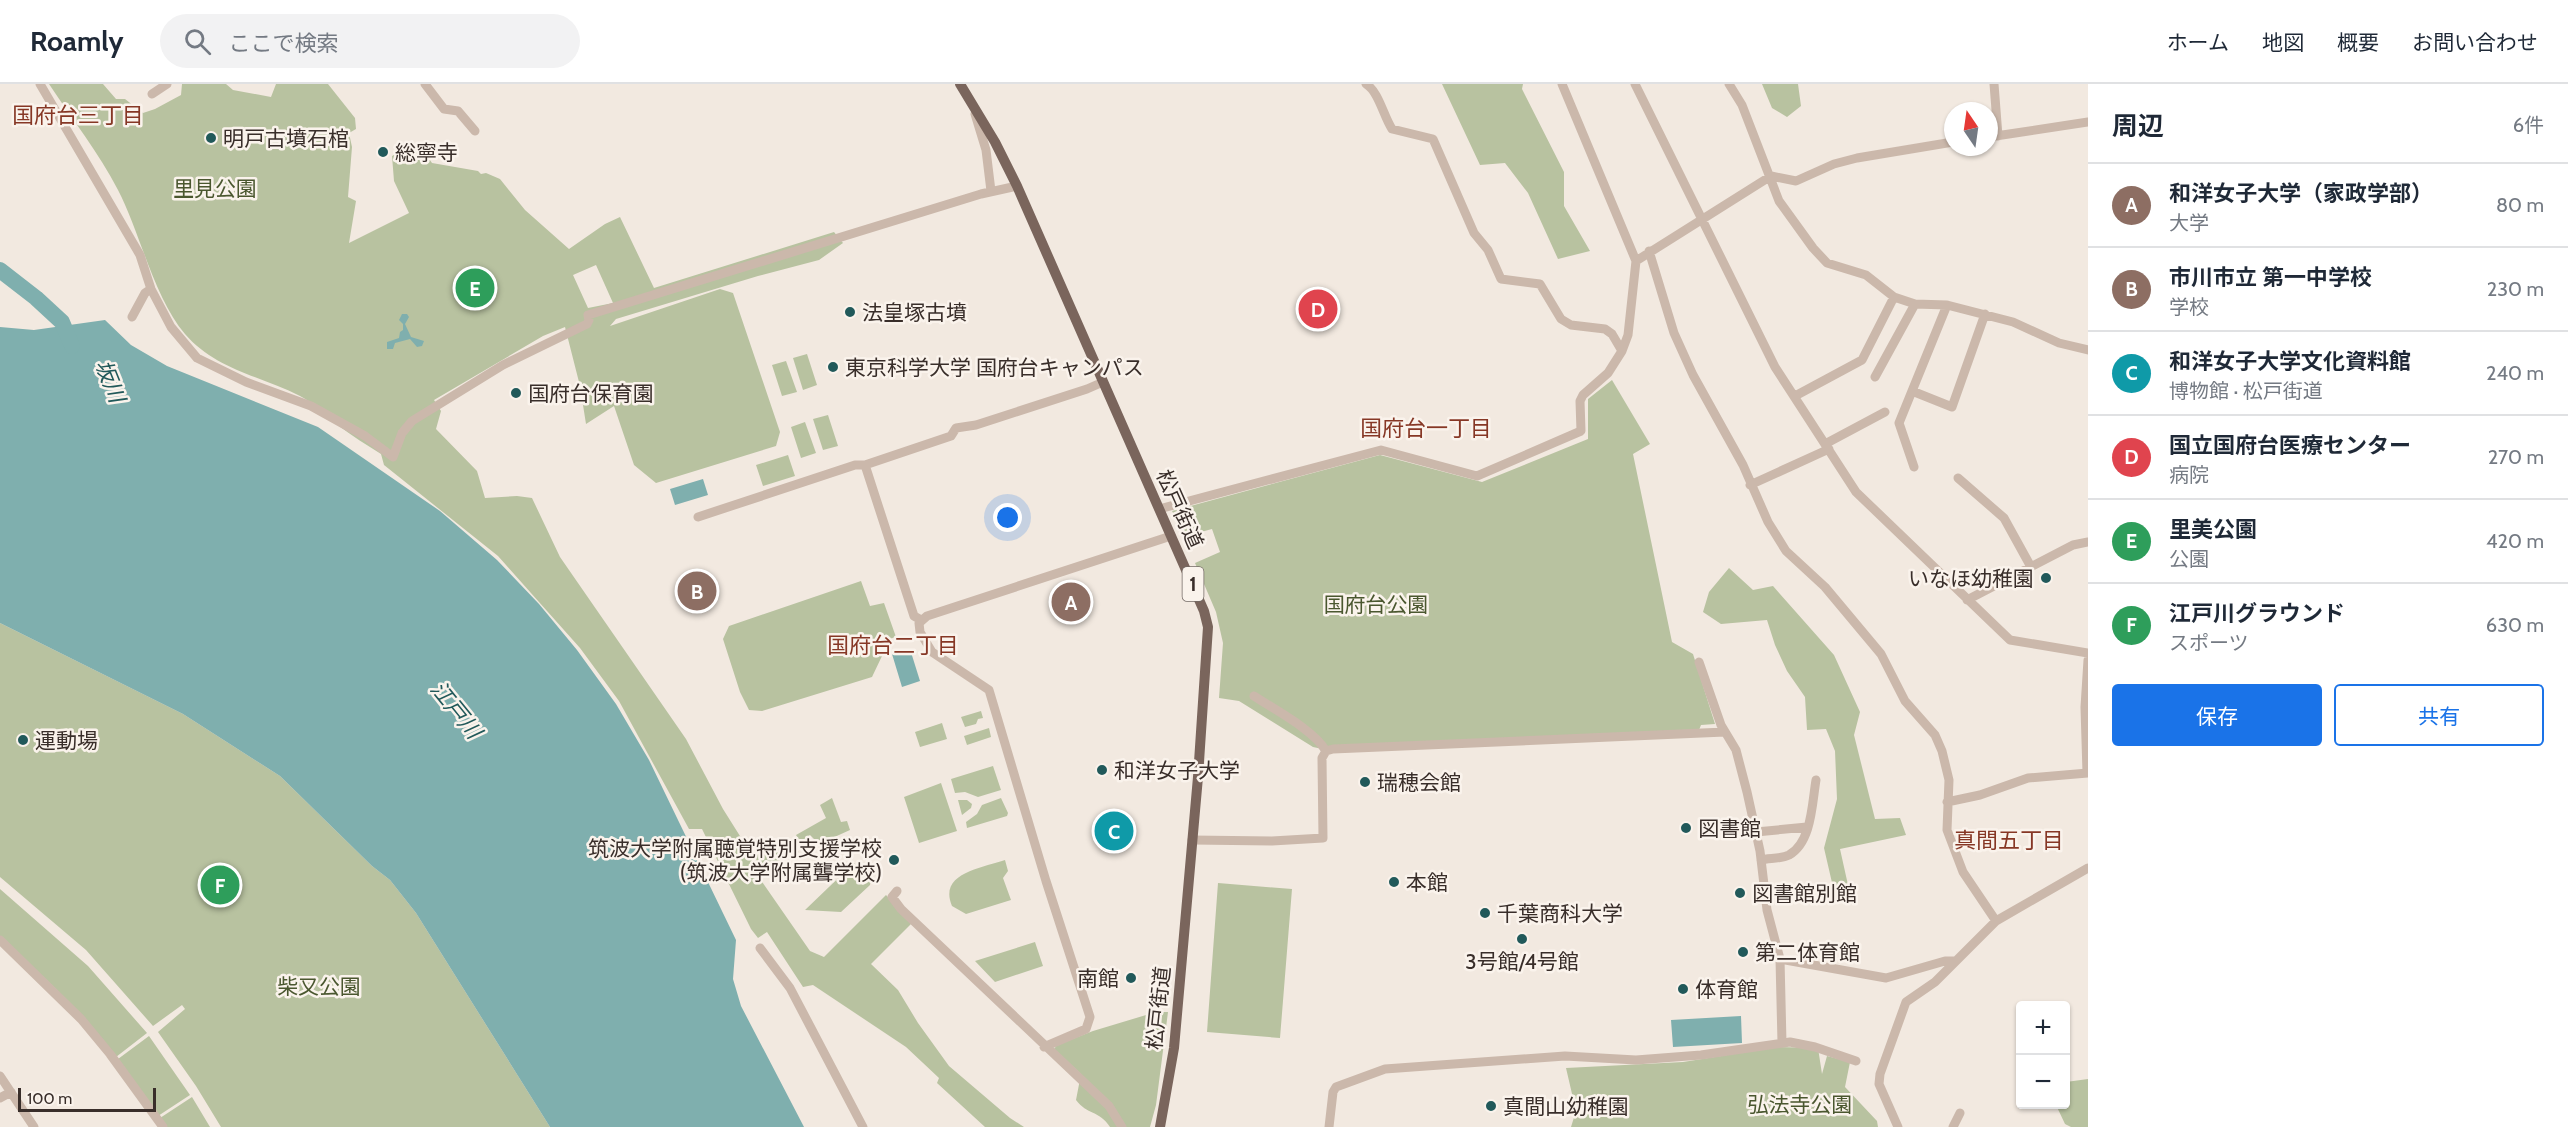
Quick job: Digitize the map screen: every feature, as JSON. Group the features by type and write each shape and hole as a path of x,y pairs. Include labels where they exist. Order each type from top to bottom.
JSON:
{"main road":[{"name":"松戸街道","path":"964,88 1017,186 1204,611 1208,627 1174,1048 1161,1127"}],"street":[{"path":"40,84 140,255 151,289 171,327 197,358 246,382 311,405 357,431 393,457 402,433 412,421 502,365 587,324 588,315 991,191 1008,190 1017,186"},
{"path":"152,94 167,84"},
{"path":"425,84 444,109 458,111 475,131"},
{"path":"1366,84 1376,93 1383,114 1392,129 1433,139 1474,233 1488,250 1501,279 1540,284 1561,319 1571,325 1605,329 1612,334 1622,351"},
{"path":"1159,509 1381,450 1477,476 1581,431 1580,401 1608,373 1622,351 1628,334 1636,261 1562,84"},
{"path":"1635,84 1664,138 1701,219 1775,367 1856,492 2010,640 2088,653"},
{"path":"1729,84 1742,105 1772,176 1779,201 1813,248 1827,263 1866,275 1894,297 1915,304 1947,305 2013,322 2059,343 2088,350"},
{"path":"1994,84 1994,102"},
{"path":"964,88 986,150 991,191"},
{"path":"1998,135 2088,122"},
{"path":"1636,261 1772,176 1796,181 1834,164 1905,148 1944,143"},
{"path":"1649,251 1674,333 1693,375 1743,465 1768,522 1786,551 1825,587 1881,654 1905,701 1935,735 1949,780 1947,830 1963,872 1996,921"},
{"path":"132,317 145,293 151,289"},
{"path":"1795,396 1862,360 1894,297"},
{"path":"1875,377 1915,304"},
{"path":"1914,467 1899,423 1947,305"},
{"path":"1912,391 1952,406 1985,315"},
{"path":"698,517 855,465 865,465 951,436 956,428 987,422 1102,382"},
{"path":"1750,485 1827,447 1885,412"},
{"path":"865,465 914,616 921,620"},
{"path":"1958,478 2004,518 2031,567"},
{"path":"1044,1047 1086,1029 1090,1017 1046,881 989,690 933,652 918,629 921,620 938,612 1171,536"},
{"path":"1967,600 2073,545 2088,542"},
{"path":"1947,802 1980,795 2028,778 2088,773 2085,707 2088,660"},
{"path":"1699,662 1720,725 1737,750 1756,832 1767,910 1780,959 1782,1043"},
{"path":"1254,696 1299,726 1323,745 1326,751"},
{"path":"1326,751 1725,732"},
{"path":"1192,840 1272,841 1323,838 1322,758 1326,751"},
{"path":"1761,860 1787,856 1799,847 1805,837 1816,780"},
{"path":"1756,832 1807,827"},
{"path":"1898,1127 1879,1084 1880,1074 1906,1002 1935,982 1996,921 2088,868"},
{"path":"897,891 892,897 901,909 1044,1047 1109,1106 1122,1127"},
{"path":"0,940 81,1019 110,1054 162,1127"},
{"path":"760,948 790,988 863,1127"},
{"path":"1780,959 1886,978 1945,961 1956,961"},
{"path":"1329,1127 1333,1092 1336,1087 1385,1069 1565,1056 1636,1060 1701,1055 1782,1043 1815,1047 1856,1060"},
{"path":"0,1076 34,1127"},
{"path":"0,1098 11,1092"},
{"path":"1953,1127 1960,1113"}],"green space":[{"name":"里見公園","path":"49,84 103,84 116,99 125,99 143,113 181,95 182,84 226,84 233,90 271,97 276,84 328,84 355,118 356,129 349,133 352,147 348,197 356,201 349,243 409,213 394,181 392,156 402,151 425,153 432,163 478,171 500,179 525,210 569,249 605,224 620,217 654,288 834,232 843,243 819,260 616,319 610,326 720,289 733,293 780,432 776,446 656,483 634,465 614,406 586,424 580,386 565,327 543,336 434,400 441,411 436,429 477,471 485,498 517,496 532,498 560,557 686,739 723,809 745,844 758,876 810,951 824,957 886,895 912,923 871,964 898,990 949,1066 1010,1118 1024,1127 985,1127 937,1083 939,1078 906,1047 813,985 803,987 767,932 758,938 751,929 702,829 689,829 619,701 580,648 498,556 384,465 381,454 344,430 310,402 224,364 197,346 185,334 174,319 156,284 126,207 111,176","holes":["596,265 613,303 588,308 573,275"]},
{"path":"1442,84 1523,84 1522,89 1564,172 1564,206 1590,251 1558,259 1528,193 1505,163 1480,165"},
{"path":"1762,84 1798,84 1801,106 1787,117 1772,108"},
{"path":"807,354 817,385 803,390 793,358"},
{"path":"786,361 797,392 782,396 772,365"},
{"name":"国府台公園","path":"1612,380 1650,444 1633,454 1672,642 1693,654 1715,724 1701,725 1699,730 1327,750 1313,747 1239,701 1219,698 1223,643 1216,612 1195,563 1220,552 1212,529 1186,536 1172,511 1380,455 1482,482 1588,439 1588,399"},
{"path":"828,415 838,446 823,450 813,419"},
{"path":"805,422 816,453 801,458 791,427"},
{"path":"788,455 795,476 763,486 756,465"},
{"path":"1729,568 1753,590 1773,586 1834,655 1860,712 1854,735 1875,819 1900,818 1906,835 1840,849 1850,894 1844,897 1833,887 1824,848 1837,799 1835,751 1826,729 1807,730 1805,697 1787,671 1767,620 1721,624 1703,612 1709,592"},
{"path":"861,581 870,606 884,603 896,637 882,641 886,654 882,656 872,677 762,711 749,710 740,692 723,639 729,626"},
{"name":"柴又公園","path":"0,623 183,714 280,776 372,866 390,880 416,913 550,1127 221,1127 196,1086 158,1032 185,1009 182,1005 153,1026 86,950 0,877"},
{"path":"981,711 983,718 978,719 976,724 965,727 961,717"},
{"path":"942,723 947,739 920,747 915,732"},
{"path":"989,728 991,737 967,745 964,736"},
{"path":"993,766 1001,790 978,797 965,792 955,793 951,779"},
{"path":"941,783 957,831 919,843 904,797"},
{"path":"832,798 841,822 847,821 850,830 819,844 810,835 800,842 796,835 826,818 820,805"},
{"path":"1001,798 1008,813 1007,816 967,828 966,822 977,814 982,805"},
{"path":"958,800 967,800 972,804 971,808 962,815"},
{"path":"788,839 799,852 795,855 790,850 768,872 759,866 755,856"},
{"path":"1005,860 1008,871 1003,878 1011,900 966,914 952,906 949,895 951,886 957,879 974,869"},
{"path":"854,863 871,879 870,885 841,912 805,910"},
{"path":"1218,883 1292,889 1280,1038 1207,1032"},
{"path":"0,889 88,966 147,1033 116,1057 56,989 0,936"},
{"path":"1035,942 1043,966 995,982 975,961"},
{"path":"1156,1012 1168,1012 1156,1105 1150,1127 1110,1127 1102,1118 1084,1108 1076,1100 1081,1074 1054,1049 1057,1045 1093,1031"},
{"path":"149,1036 190,1095 158,1116 118,1059"},
{"name":"弘法寺公園","path":"1778,1047 1818,1048 1822,1074 1827,1056 1850,1062 1845,1087 1877,1121 1878,1127 1571,1127 1576,1111 1566,1068 1683,1062"},
{"path":"2088,1079 2088,1127 2071,1127 2065,1124 2058,1109 2070,1109 2070,1081"},
{"path":"192,1097 210,1127 165,1127 160,1118"}],"water":[{"path":"402,314 407,314 409,317 405,324 411,337 424,341 422,346 417,347 410,339 395,343 393,349 387,349 387,342 399,338 403,330 403,324 399,320"},
{"name":"江戸川","path":"105,320 131,345 167,366 318,427 440,511 497,560 539,604 577,650 616,704 649,760 736,940 733,979 741,1006 804,1127 550,1127 416,913 390,880 372,866 280,776 183,714 0,623 0,327 34,330"},
{"path":"703,479 708,495 675,505 670,489"},
{"path":"910,649 920,681 902,687 892,654"},
{"path":"1741,1016 1742,1043 1673,1047 1671,1020"}],"waterway":[{"name":"坂川","path":"0,270 62,322 72,346"}],"place":[{"name":"明戸古墳石棺","path":"211,138"},
{"name":"総寧寺","path":"383,152"},
{"name":"里美公園","path":"475,288"},
{"name":"国立国府台医療センター","path":"1318,309"},
{"name":"法皇塚古墳","path":"850,312"},
{"name":"東京科学大学 国府台キャンパス","path":"833,367"},
{"name":"国府台保育園","path":"516,393"},
{"name":"いなほ幼稚園","path":"2046,578"},
{"name":"市川市立 第一中学校","path":"697,591"},
{"name":"和洋女子大学（家政学部）","path":"1071,602"},
{"name":"運動場","path":"23,740"},
{"name":"和洋女子大学","path":"1102,770"},
{"name":"瑞穂会館","path":"1365,782"},
{"name":"図書館","path":"1686,828"},
{"name":"和洋女子大学文化資料館","path":"1114,831"},
{"name":"筑波大学附属聴覚特別支援学校 (筑波大学附属聾学校)","path":"894,860"},
{"name":"本館","path":"1394,882"},
{"name":"江戸川グラウンド","path":"220,885"},
{"name":"図書館別館","path":"1740,893"},
{"name":"千葉商科大学","path":"1485,913"},
{"name":"3号館/4号館","path":"1522,939"},
{"name":"第二体育館","path":"1743,952"},
{"name":"南館","path":"1131,978"},
{"name":"体育館","path":"1683,989"},
{"name":"真間山幼稚園","path":"1491,1106"}],"district":[{"name":"国府台三丁目","path":"78,115"},
{"name":"国府台一丁目","path":"1426,428"},
{"name":"国府台二丁目","path":"893,645"},
{"name":"真間五丁目","path":"2009,840"}]}
